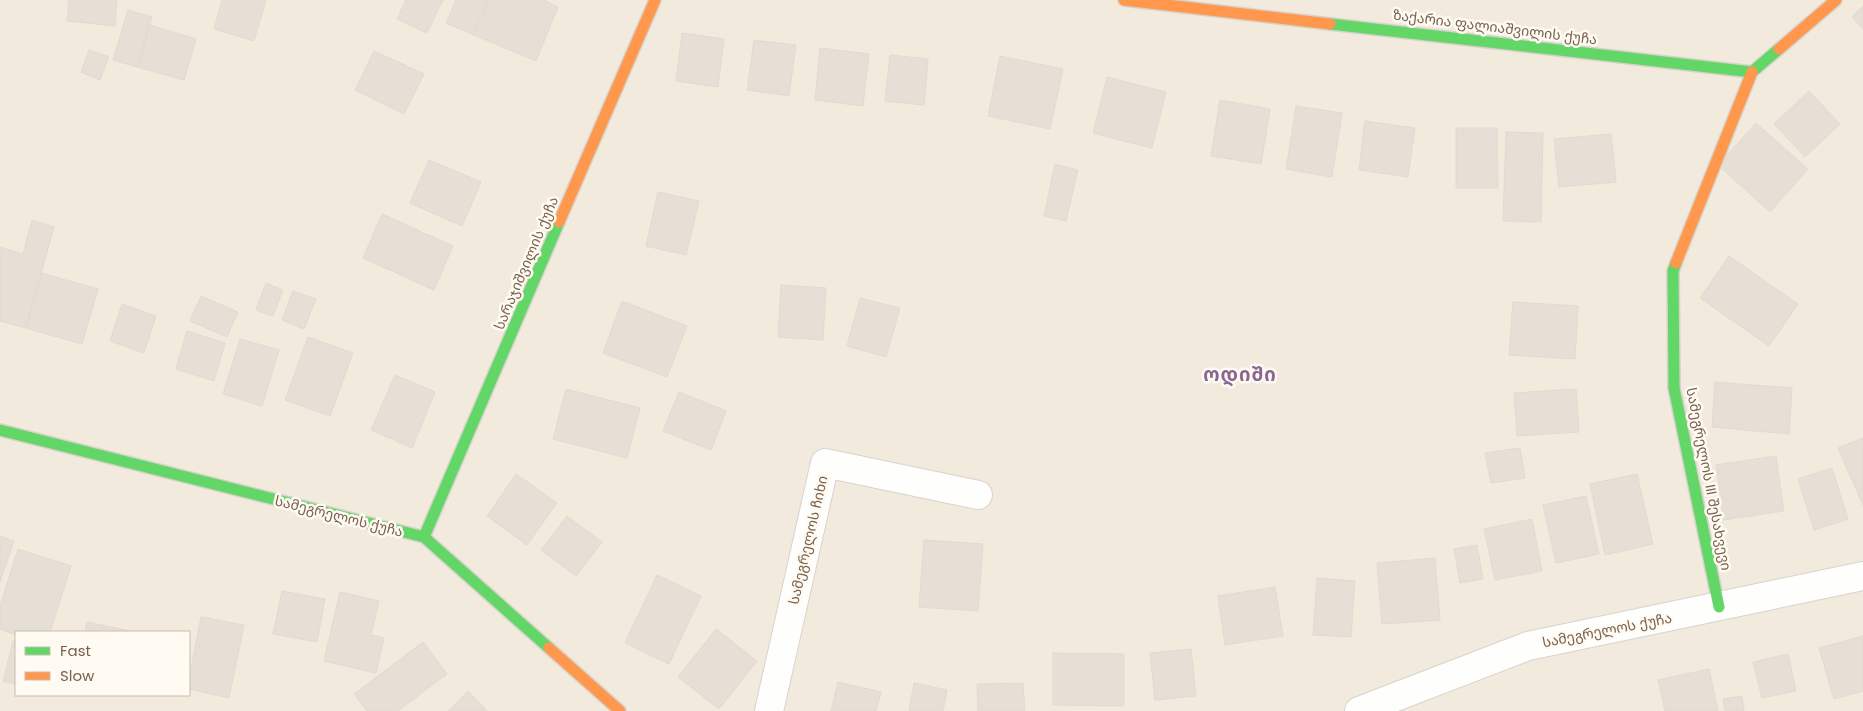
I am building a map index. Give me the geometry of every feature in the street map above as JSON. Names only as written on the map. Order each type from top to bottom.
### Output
[{"type":"street","name":"სარაჯიშვილის ქუჩა","points":[[424,537],[655,0]]},
{"type":"street","name":"ზაქარია ფალიაშვილის ქუჩა","points":[[1124,0],[1752,72]]},
{"type":"street","points":[[1752,72],[1836,0]]},
{"type":"street","name":"სამეგრელოს III შესახვევი","points":[[1719,607],[1674,388],[1673,271],[1752,72]]},
{"type":"street","name":"სამეგრელოს ქუჩა","points":[[0,430],[424,537],[620,711]]},
{"type":"street","name":"სამეგრელოს ჩიხი","points":[[769,711],[825,463],[978,495]]},
{"type":"street","name":"სამეგრელოს ქუჩა","points":[[1359,711],[1528,646],[1863,576]]},
{"type":"shaded area","points":[[0,0],[1863,0],[1863,711],[0,711]]},
{"type":"building","points":[[69,0],[117,0],[115,26],[67,21]]},
{"type":"building","points":[[222,0],[266,0],[254,41],[214,29]]},
{"type":"building","points":[[406,0],[443,0],[427,33],[397,19]]},
{"type":"building","points":[[456,0],[488,0],[474,35],[446,23]]},
{"type":"building","points":[[488,0],[543,0],[558,7],[536,61],[474,35]]},
{"type":"building","points":[[1863,6],[1863,29],[1852,17]]},
{"type":"building","points":[[128,10],[152,17],[137,67],[113,60]]},
{"type":"building","points":[[150,25],[196,39],[184,80],[137,67]]},
{"type":"building","points":[[682,33],[724,39],[718,87],[676,81]]},
{"type":"building","points":[[754,40],[796,45],[789,96],[747,90]]},
{"type":"building","points":[[820,48],[869,54],[863,106],[815,100]]},
{"type":"building","points":[[89,50],[109,57],[100,80],[81,72]]},
{"type":"building","points":[[374,51],[424,74],[404,114],[355,90]]},
{"type":"building","points":[[890,55],[928,59],[924,105],[885,101]]},
{"type":"building","points":[[1000,56],[1063,69],[1050,129],[988,116]]},
{"type":"building","points":[[1107,77],[1166,92],[1152,148],[1093,133]]},
{"type":"building","points":[[1809,91],[1840,124],[1805,157],[1774,124]]},
{"type":"building","points":[[1220,100],[1270,109],[1261,164],[1211,156]]},
{"type":"building","points":[[1296,106],[1342,113],[1332,177],[1286,169]]},
{"type":"building","points":[[1365,121],[1415,128],[1408,177],[1359,170]]},
{"type":"building","points":[[1756,123],[1808,169],[1770,212],[1718,165]]},
{"type":"building","points":[[1456,128],[1497,128],[1498,188],[1456,188]]},
{"type":"building","points":[[1506,132],[1543,133],[1541,222],[1503,221]]},
{"type":"building","points":[[1611,134],[1616,182],[1559,187],[1554,139]]},
{"type":"building","points":[[429,160],[481,182],[462,226],[410,203]]},
{"type":"building","points":[[1055,164],[1078,170],[1066,221],[1044,216]]},
{"type":"building","points":[[658,192],[699,201],[686,255],[646,246]]},
{"type":"building","points":[[382,214],[453,246],[434,290],[363,258]]},
{"type":"building","points":[[32,220],[54,227],[26,328],[0,321],[0,247],[23,254]]},
{"type":"building","points":[[1729,256],[1798,304],[1769,346],[1700,298]]},
{"type":"building","points":[[41,273],[98,289],[82,344],[26,328]]},
{"type":"building","points":[[266,283],[283,290],[273,316],[256,310]]},
{"type":"building","points":[[781,285],[826,288],[823,340],[778,337]]},
{"type":"building","points":[[293,291],[316,299],[304,329],[282,320]]},
{"type":"building","points":[[201,296],[238,312],[227,337],[190,321]]},
{"type":"building","points":[[860,298],[900,308],[886,357],[847,346]]},
{"type":"building","points":[[622,301],[687,326],[667,377],[603,353]]},
{"type":"building","points":[[1513,302],[1578,306],[1575,359],[1509,355]]},
{"type":"building","points":[[122,304],[156,316],[144,353],[110,341]]},
{"type":"building","points":[[187,331],[225,343],[214,381],[176,369]]},
{"type":"building","points":[[308,337],[353,353],[330,416],[285,400]]},
{"type":"building","points":[[240,339],[279,350],[262,406],[223,394]]},
{"type":"building","points":[[395,375],[435,392],[412,448],[371,430]]},
{"type":"building","points":[[1715,382],[1792,388],[1789,434],[1712,427]]},
{"type":"building","points":[[566,389],[640,408],[627,458],[553,439]]},
{"type":"building","points":[[1576,389],[1579,432],[1517,436],[1514,393]]},
{"type":"building","points":[[679,392],[726,411],[711,450],[663,431]]},
{"type":"building","points":[[1863,438],[1863,505],[1838,448]]},
{"type":"building","points":[[1520,448],[1525,478],[1491,483],[1485,453]]},
{"type":"building","points":[[1776,456],[1784,511],[1724,520],[1716,465]]},
{"type":"building","points":[[1832,468],[1848,519],[1814,530],[1798,479]]},
{"type":"building","points":[[516,474],[557,503],[527,545],[487,516]]},
{"type":"building","points":[[1637,474],[1653,544],[1605,555],[1590,484]]},
{"type":"building","points":[[1586,496],[1599,554],[1556,563],[1543,505]]},
{"type":"building","points":[[567,516],[602,542],[576,576],[541,550]]},
{"type":"building","points":[[1532,519],[1542,571],[1495,580],[1484,529]]},
{"type":"building","points":[[0,536],[14,541],[0,582]]},
{"type":"building","points":[[924,540],[983,544],[978,611],[919,607]]},
{"type":"building","points":[[1477,545],[1483,579],[1460,583],[1454,549]]},
{"type":"building","points":[[18,549],[71,566],[50,631],[15,631],[15,635],[0,629],[0,606]]},
{"type":"building","points":[[1435,558],[1440,620],[1382,624],[1377,563]]},
{"type":"building","points":[[657,575],[701,596],[669,664],[625,643]]},
{"type":"building","points":[[1317,578],[1355,581],[1351,637],[1313,635]]},
{"type":"building","points":[[1275,587],[1283,636],[1225,645],[1218,596]]},
{"type":"building","points":[[282,591],[325,599],[317,642],[273,634]]},
{"type":"building","points":[[340,592],[379,601],[371,635],[384,638],[376,673],[324,661]]},
{"type":"building","points":[[201,617],[244,625],[229,698],[190,689],[190,674]]},
{"type":"building","points":[[87,622],[130,631],[85,631]]},
{"type":"building","points":[[716,629],[757,661],[719,709],[678,677]]},
{"type":"building","points":[[1863,636],[1863,691],[1834,699],[1819,648]]},
{"type":"building","points":[[13,641],[15,642],[15,684],[3,681]]},
{"type":"building","points":[[423,642],[447,674],[398,711],[367,711],[354,694]]},
{"type":"building","points":[[1191,649],[1196,696],[1155,700],[1150,653]]},
{"type":"building","points":[[1053,653],[1124,654],[1124,706],[1053,705]]},
{"type":"building","points":[[1788,654],[1796,691],[1762,698],[1753,662]]},
{"type":"building","points":[[1709,669],[1718,711],[1665,711],[1658,680]]},
{"type":"building","points":[[838,682],[881,692],[876,711],[831,711]]},
{"type":"building","points":[[914,683],[947,690],[943,711],[909,711]]},
{"type":"building","points":[[1023,683],[1025,711],[978,711],[977,684]]},
{"type":"building","points":[[468,691],[487,711],[448,711]]},
{"type":"building","points":[[1742,696],[1744,711],[1725,711],[1723,699]]},
{"type":"traffic: fast","points":[[1330,24],[1752,72],[1779,49]]},
{"type":"traffic: fast","points":[[424,537],[559,222]]},
{"type":"traffic: fast","points":[[1676,263],[1673,271],[1674,388],[1719,607]]},
{"type":"traffic: fast","points":[[0,430],[424,537],[549,648]]},
{"type":"traffic: slow","points":[[559,222],[655,0]]},
{"type":"traffic: slow","points":[[1124,0],[1330,24]]},
{"type":"traffic: slow","points":[[1779,49],[1836,0]]},
{"type":"traffic: slow","points":[[1676,263],[1752,72]]},
{"type":"traffic: slow","points":[[549,648],[620,711]]},
{"type":"district","name":"ოდიში","points":[[1240,374]]}]
